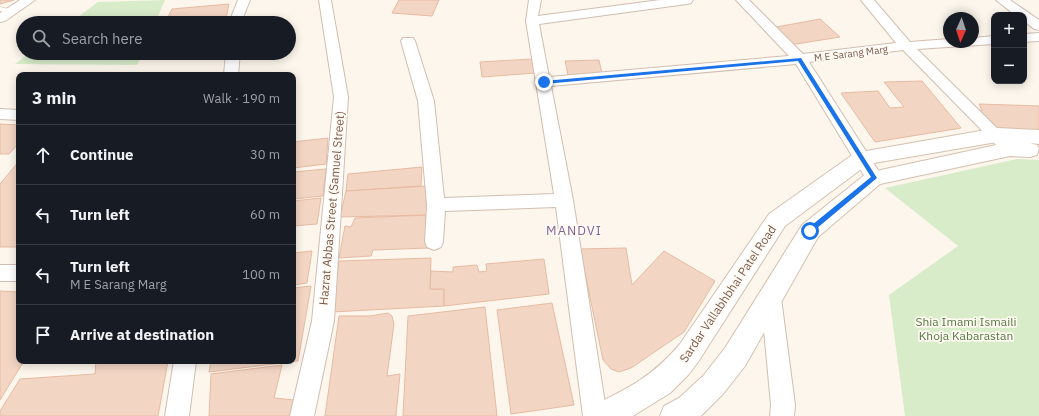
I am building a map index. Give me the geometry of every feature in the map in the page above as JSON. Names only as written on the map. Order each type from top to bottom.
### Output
[{"type":"main road","name":"Sardar Vallabhbhai Patel Road","points":[[602,416],[640,398],[659,386],[675,372],[777,220],[862,158],[1039,137]]},
{"type":"main road","name":"Sardar Vallabhbhai Patel Road","points":[[674,416],[689,408],[713,385],[735,357],[810,231],[874,178],[1004,142],[1039,150]]},
{"type":"street","points":[[0,18],[6,10],[29,0]]},
{"type":"street","points":[[238,16],[244,0]]},
{"type":"street","name":"Hazrat Abbas Street (Samuel Street)","points":[[302,416],[323,321],[341,97],[325,0]]},
{"type":"street","points":[[520,0],[533,12],[564,200],[595,416]]},
{"type":"street","points":[[533,12],[686,0]]},
{"type":"street","points":[[742,0],[800,59],[874,178]]},
{"type":"street","points":[[867,0],[906,46],[1004,142]]},
{"type":"street","points":[[1002,0],[1020,12]]},
{"type":"street","points":[[1027,17],[1039,26]]},
{"type":"street","points":[[1027,38],[1039,37]]},
{"type":"street","points":[[979,41],[991,40]]},
{"type":"street","points":[[408,42],[426,101],[436,205],[434,242]]},
{"type":"street","name":"M E Sarang Marg","points":[[544,82],[800,59],[906,46],[943,44]]},
{"type":"street","points":[[231,72],[232,60]]},
{"type":"street","points":[[0,114],[16,115]]},
{"type":"street","points":[[436,205],[564,200]]},
{"type":"street","points":[[0,274],[16,273]]},
{"type":"street","points":[[771,298],[783,405],[782,416]]},
{"type":"street","points":[[177,416],[185,364]]},
{"type":"green space","points":[[165,0],[158,16],[79,16],[98,2]]},
{"type":"green space","points":[[20,60],[140,60],[137,65],[15,64]]},
{"type":"green space","name":"Shia Imami Ismaili Khoja Kabarastan","points":[[1017,159],[1039,160],[1039,416],[905,416],[889,295],[958,246],[885,188]]},
{"type":"building","points":[[0,0],[14,0],[0,4]]},
{"type":"building","points":[[399,0],[439,0],[432,16],[392,13]]},
{"type":"building","points":[[229,4],[226,16],[168,16],[172,9]]},
{"type":"building","points":[[820,19],[840,37],[790,45],[771,28]]},
{"type":"building","points":[[532,59],[535,73],[482,77],[480,62]]},
{"type":"building","points":[[599,60],[602,74],[568,75],[565,61]]},
{"type":"building","points":[[922,81],[961,128],[875,142],[841,93],[878,91],[890,108],[904,107],[884,82]]},
{"type":"building","points":[[979,104],[1039,106],[1039,131],[991,127],[977,110],[982,110]]},
{"type":"building","points":[[0,124],[16,125],[16,146],[9,154],[0,154]]},
{"type":"building","points":[[328,138],[326,164],[296,168],[296,142]]},
{"type":"building","points":[[16,165],[16,247],[0,247],[0,184]]},
{"type":"building","points":[[422,167],[421,186],[346,191],[348,174]]},
{"type":"building","points":[[326,169],[323,196],[296,199],[296,172]]},
{"type":"building","points":[[428,186],[429,215],[340,217],[346,191]]},
{"type":"building","points":[[321,198],[317,224],[296,226],[296,201]]},
{"type":"building","points":[[429,215],[429,248],[373,250],[371,256],[339,258],[345,226],[351,227],[355,218]]},
{"type":"building","points":[[626,248],[632,285],[664,251],[715,281],[684,332],[631,368],[619,372],[611,369],[603,360],[580,249]]},
{"type":"building","points":[[312,251],[307,283],[296,285],[296,253]]},
{"type":"building","points":[[431,258],[430,289],[444,289],[444,306],[332,312],[339,261]]},
{"type":"building","points":[[544,259],[549,294],[444,306],[444,289],[430,289],[431,271],[453,272],[453,267],[477,265],[479,272],[487,271],[486,264]]},
{"type":"building","points":[[311,286],[298,361],[296,361],[296,288]]},
{"type":"building","points":[[0,291],[16,292],[16,364],[22,364],[0,400]]},
{"type":"building","points":[[552,303],[574,405],[511,414],[497,310]]},
{"type":"building","points":[[485,307],[497,416],[403,416],[408,316]]},
{"type":"building","points":[[388,313],[392,316],[394,324],[387,376],[400,374],[396,416],[325,416],[339,316],[370,316]]},
{"type":"building","points":[[96,364],[167,364],[158,416],[0,416],[0,411],[20,379],[95,374]]},
{"type":"building","points":[[210,364],[274,364],[209,372]]},
{"type":"building","points":[[282,365],[274,398],[294,400],[290,416],[209,416],[211,374]]},
{"type":"district","name":"MANDVI","points":[[574,230]]},
{"type":"route","points":[[544,82],[800,59],[874,178],[810,231]]}]
